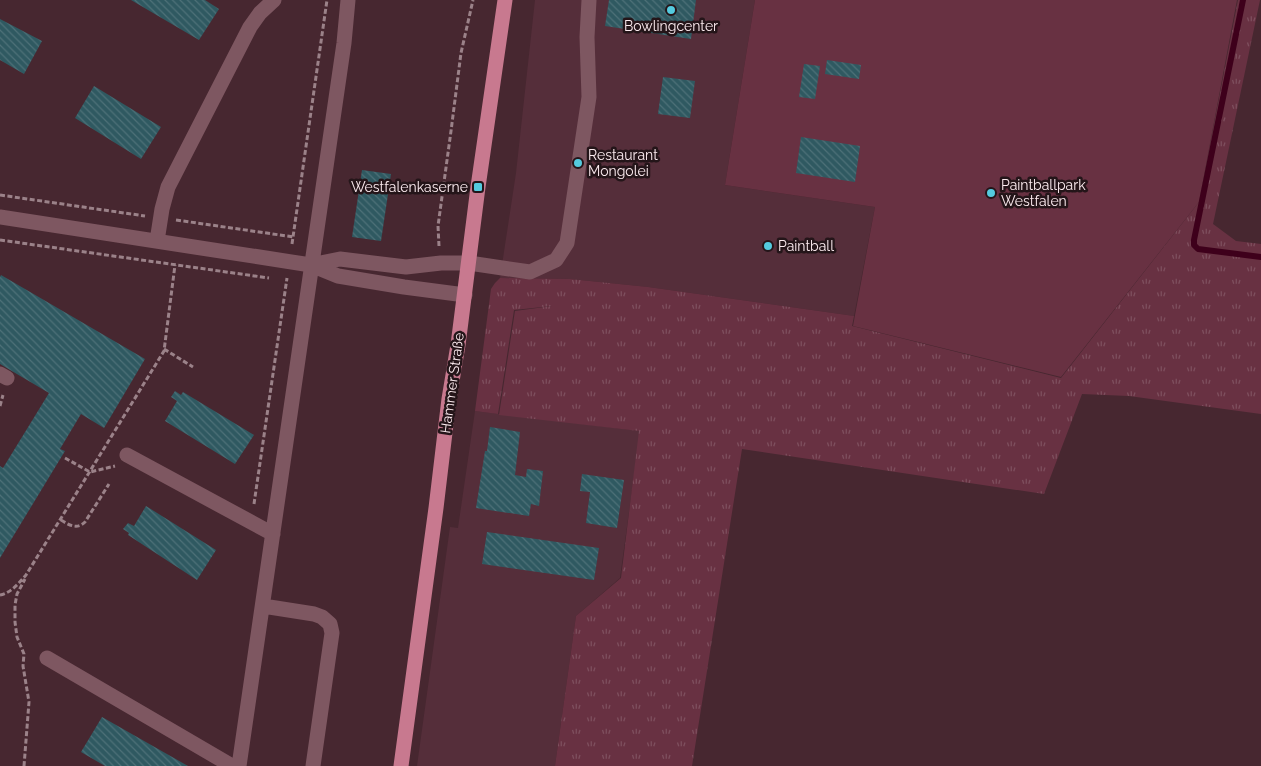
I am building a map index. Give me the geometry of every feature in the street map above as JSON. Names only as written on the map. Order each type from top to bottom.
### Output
[{"type":"main road","name":"Hammer Straße","points":[[402,766],[449,399],[505,0]]},
{"type":"lane","points":[[157,241],[160,218],[168,187],[264,0]]},
{"type":"lane","points":[[250,27],[260,13],[274,0]]},
{"type":"lane","points":[[239,766],[344,43],[348,0]]},
{"type":"lane","points":[[311,265],[340,259],[406,267],[441,263],[469,263],[530,272],[556,260],[567,243],[589,97],[588,0]]},
{"type":"lane","points":[[0,217],[311,265],[338,276],[404,287],[465,294]]},
{"type":"lane","points":[[133,458],[273,534]]},
{"type":"lane","points":[[262,606],[314,614],[322,617],[330,624],[332,633],[313,766]]},
{"type":"lane","points":[[47,658],[232,766]]},
{"type":"path","points":[[441,263],[438,226],[461,53],[473,0]]},
{"type":"path","points":[[0,195],[315,240]]},
{"type":"path","points":[[0,240],[309,284]]},
{"type":"path","points":[[0,595],[17,586],[26,575],[156,365],[164,349],[175,265]]},
{"type":"path","points":[[164,349],[193,367]]},
{"type":"path","points":[[65,458],[90,472],[133,458]]},
{"type":"path","points":[[61,520],[75,527],[82,525],[109,484]]},
{"type":"path","points":[[24,766],[29,702],[23,666],[24,654],[17,637],[14,622],[15,605],[26,575]]},
{"type":"shaded area","points":[[535,0],[755,0],[725,185],[875,207],[854,316],[648,287],[570,279],[500,278],[516,173]]},
{"type":"shaded area","points":[[475,411],[640,431],[620,578],[576,616],[555,766],[417,766],[450,527],[458,528]]},
{"type":"green space","name":"Paintballpark Westfalen","points":[[755,0],[1237,0],[1199,202],[1061,377],[853,326],[875,207],[725,185]]},
{"type":"green space","points":[[1238,0],[1260,0],[1213,224],[1236,241],[1261,244],[1261,414],[1129,396],[1082,394],[1044,494],[742,449],[692,766],[555,766],[576,616],[621,578],[639,431],[499,415],[515,311],[552,306],[514,310],[498,414],[475,411],[491,289],[495,283],[500,278],[570,279],[648,287],[854,316],[852,326],[1061,378],[1199,202]]},
{"type":"building","points":[[131,0],[205,0],[219,9],[199,40]]},
{"type":"building","points":[[609,0],[696,0],[691,39],[605,26]]},
{"type":"building","points":[[0,19],[42,41],[24,74],[0,60]]},
{"type":"building","points":[[827,60],[861,65],[859,79],[825,74]]},
{"type":"building","points":[[804,64],[820,66],[815,99],[799,97]]},
{"type":"building","points":[[663,77],[695,81],[690,118],[658,114]]},
{"type":"building","points":[[94,86],[161,127],[141,159],[75,118]]},
{"type":"building","points":[[801,137],[860,146],[855,182],[796,173]]},
{"type":"building","points":[[362,170],[391,174],[381,241],[352,237]]},
{"type":"building","points":[[1,275],[145,359],[104,428],[81,414],[60,449],[65,451],[0,558],[0,466],[3,468],[49,393],[0,364]]},
{"type":"building","points":[[175,391],[181,395],[183,392],[254,435],[235,464],[165,421],[177,401],[171,397]]},
{"type":"building","points":[[490,427],[520,432],[515,475],[526,477],[527,469],[543,471],[539,506],[531,504],[529,516],[476,508]]},
{"type":"building","points":[[582,474],[624,480],[617,528],[586,523],[590,492],[580,491]]},
{"type":"building","points":[[146,506],[216,550],[197,580],[128,535],[129,533],[123,529],[128,523],[134,526]]},
{"type":"building","points":[[487,532],[599,548],[594,580],[482,564]]},
{"type":"building","points":[[102,717],[188,766],[105,766],[81,752]]},
{"type":"waterway","points":[[1243,0],[1194,245],[1198,249],[1261,257]]},
{"type":"place","name":"Bowlingcenter","points":[[671,10]]},
{"type":"place","name":"Restaurant Mongolei","points":[[578,163]]},
{"type":"place","name":"Westfalenkaserne","points":[[478,187]]},
{"type":"place","name":"Paintballpark Westfalen","points":[[991,193]]},
{"type":"place","name":"Paintball","points":[[768,246]]}]
